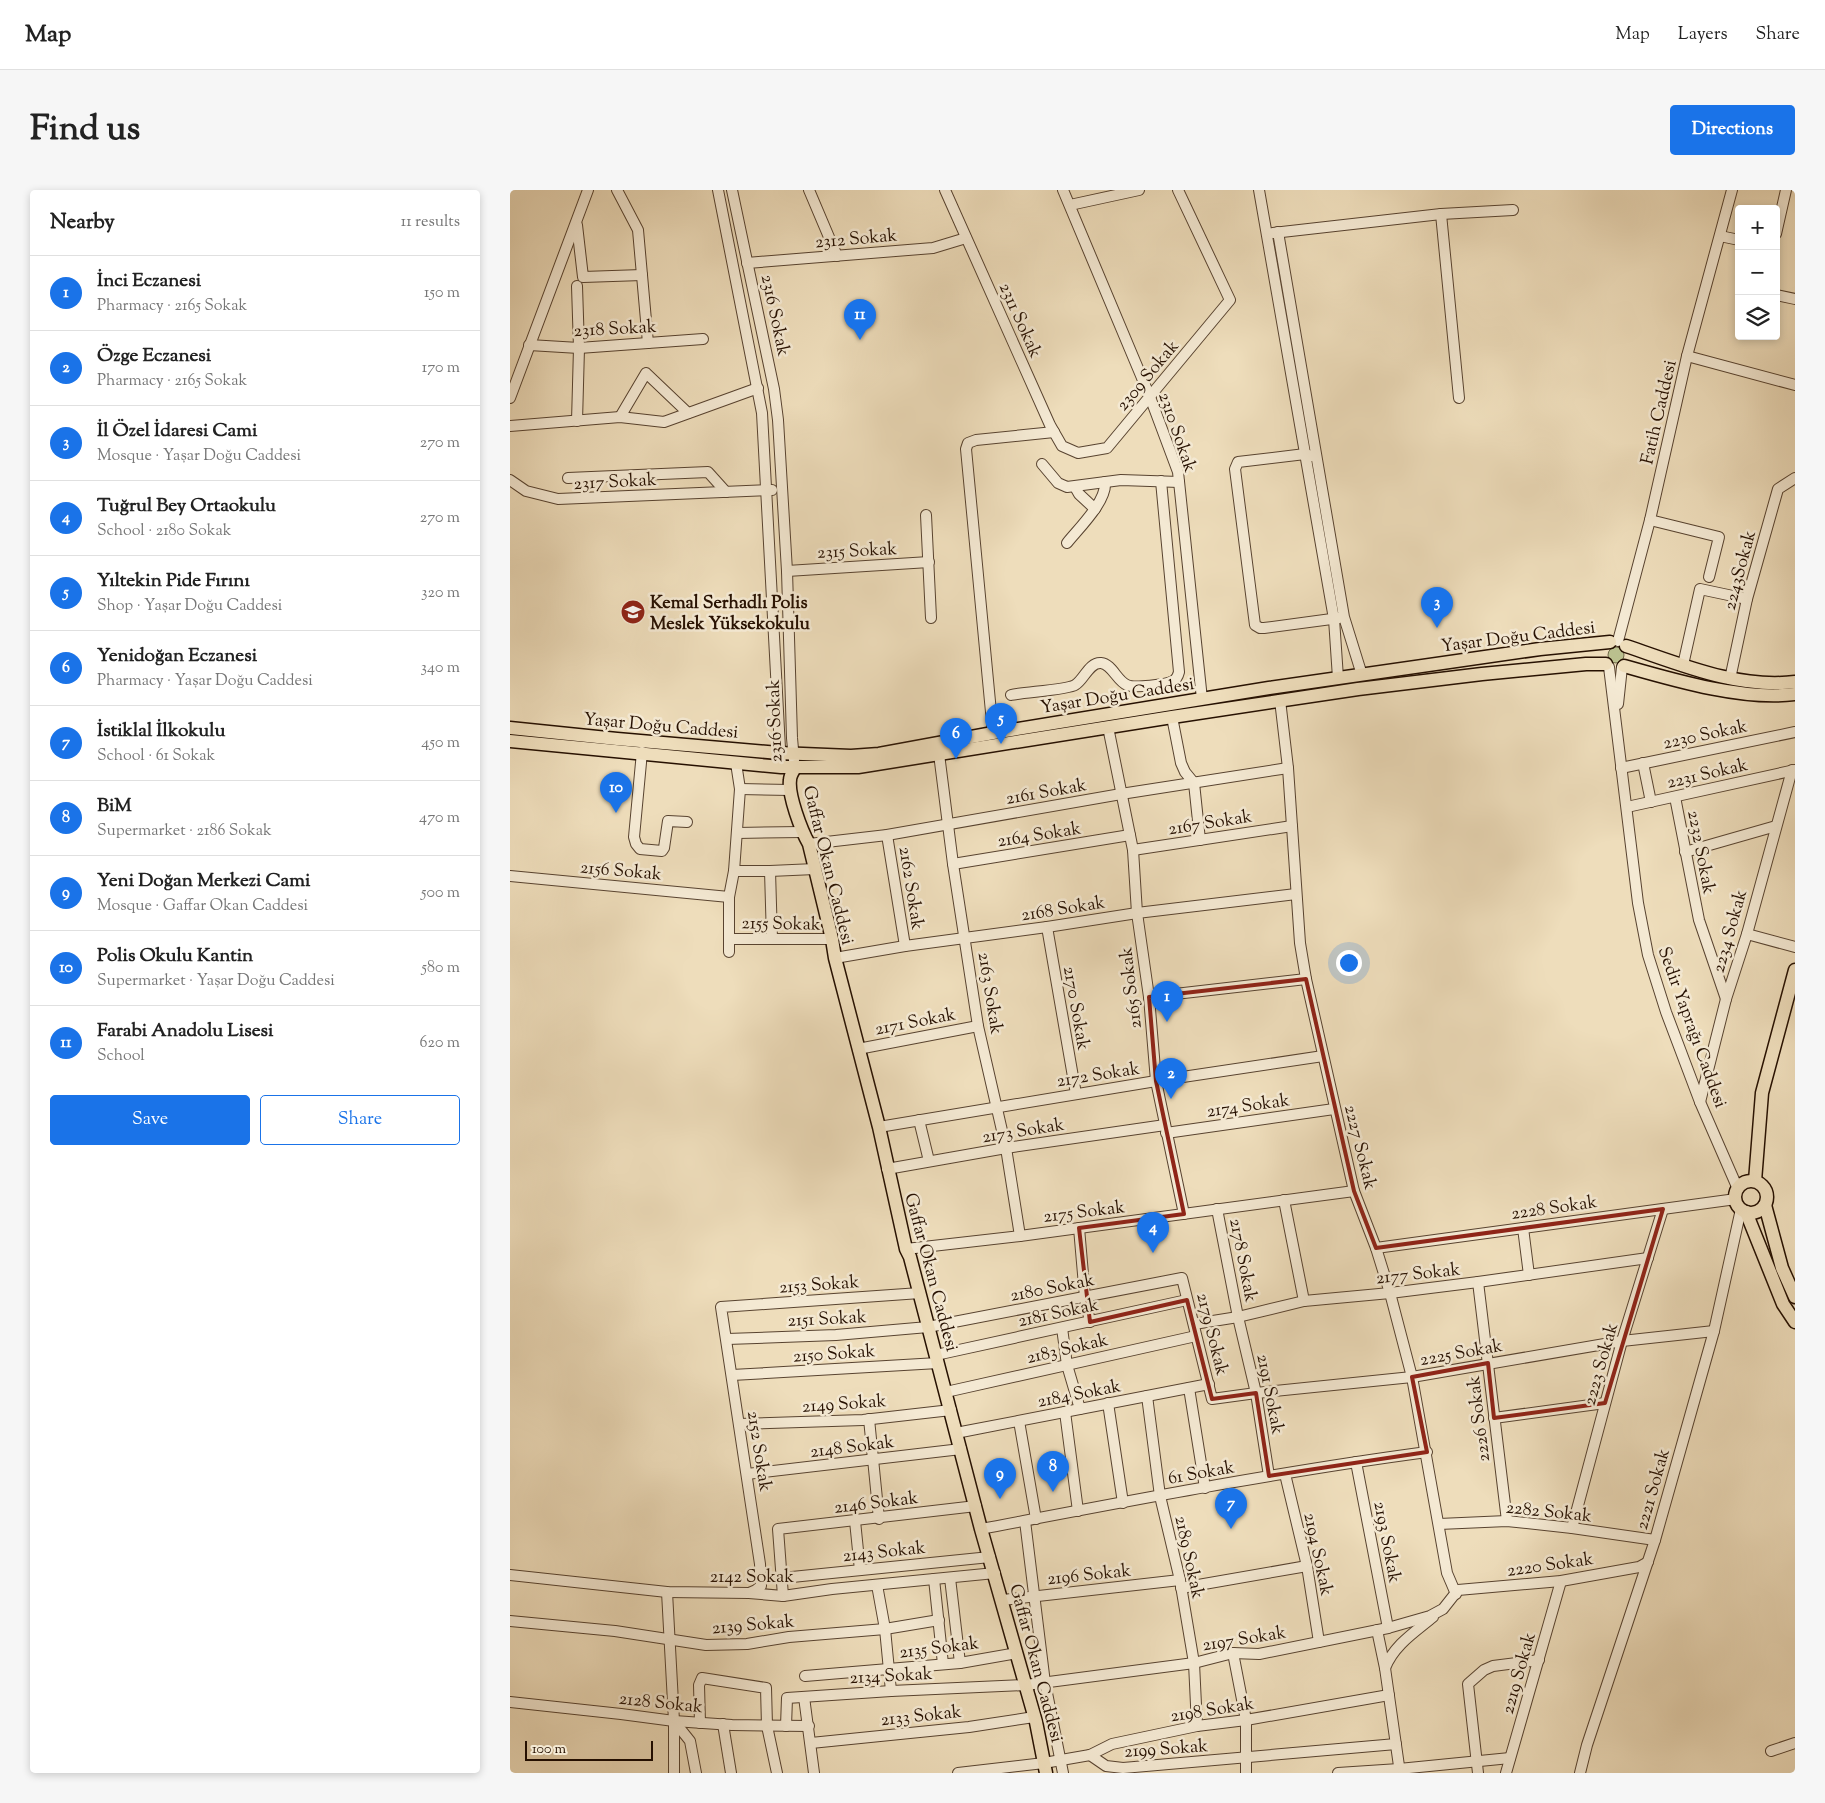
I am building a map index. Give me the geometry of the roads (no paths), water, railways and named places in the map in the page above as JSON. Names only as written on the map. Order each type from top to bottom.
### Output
[{"type":"main road","name":"Yaşar Doğu Caddesi","points":[[510,728],[779,753],[793,752],[851,756],[878,754],[993,733],[1338,678],[1540,649],[1618,643],[1730,679],[1777,684],[1795,682]]},
{"type":"main road","points":[[1623,667],[1630,656],[1618,643],[1606,645],[1602,656],[1607,665],[1615,669],[1623,667],[1668,679],[1749,695],[1795,694]]},
{"type":"main road","name":"Yaşar Doğu Caddesi","points":[[510,741],[572,748],[642,752],[781,767],[858,767],[1280,700],[1482,674],[1586,664],[1607,665]]},
{"type":"main road","name":"2316 Sokak","points":[[790,784],[796,766]]},
{"type":"main road","name":"2316 Sokak","points":[[781,767],[790,784]]},
{"type":"main road","name":"Gaffar Okan Caddesi","points":[[790,784],[802,832],[809,844],[906,1249],[920,1293],[981,1529],[1026,1685],[1045,1768]]},
{"type":"main road","points":[[1755,1182],[1762,1093],[1795,970]]},
{"type":"main road","points":[[1740,1202],[1757,1212],[1765,1205],[1767,1200],[1766,1191],[1759,1183],[1745,1182],[1740,1202],[1784,1304],[1795,1322]]},
{"type":"main road","points":[[1765,1205],[1782,1268],[1795,1297]]},
{"type":"street","points":[[510,398],[588,190]]},
{"type":"street","points":[[617,190],[638,230],[648,343]]},
{"type":"street","name":"2316 Sokak","points":[[718,190],[762,413],[781,767]]},
{"type":"street","name":"2316 Sokak","points":[[732,190],[774,389],[778,420],[788,571],[793,752],[796,766]]},
{"type":"street","points":[[809,190],[837,256]]},
{"type":"street","name":"2311 Sokak","points":[[945,190],[1054,432],[1062,446],[1078,453]]},
{"type":"street","name":"2310 Sokak","points":[[1063,190],[1150,397],[1178,472],[1202,699]]},
{"type":"street","points":[[1070,205],[1139,190]]},
{"type":"street","name":"2309 Sokak","points":[[1078,453],[1108,448],[1230,300],[1178,190]]},
{"type":"street","points":[[1259,190],[1334,619],[1338,678]]},
{"type":"street","name":"Fatih Caddesi","points":[[1618,643],[1650,520],[1687,356],[1732,190]]},
{"type":"street","points":[[1780,216],[1786,190]]},
{"type":"street","points":[[1267,234],[1441,214],[1513,210]]},
{"type":"street","points":[[1441,214],[1459,398]]},
{"type":"street","points":[[576,222],[583,277],[642,274]]},
{"type":"street","points":[[1278,232],[1344,617],[1362,675]]},
{"type":"street","points":[[1720,236],[1735,239]]},
{"type":"street","name":"2312 Sokak","points":[[747,263],[933,248],[966,238]]},
{"type":"street","points":[[577,286],[579,348],[577,421]]},
{"type":"street","points":[[1780,296],[1795,299]]},
{"type":"street","name":"2318 Sokak","points":[[529,344],[579,348],[703,339]]},
{"type":"street","points":[[1687,356],[1795,385]]},
{"type":"street","points":[[620,417],[646,373],[688,413]]},
{"type":"street","points":[[510,426],[620,417],[664,422],[758,388]]},
{"type":"street","points":[[993,733],[966,449],[968,443],[976,440],[1054,432]]},
{"type":"street","points":[[1318,458],[1305,454],[1238,462],[1236,465],[1255,625],[1264,628],[1344,617]]},
{"type":"street","points":[[1042,464],[1061,485],[1067,487],[1132,480],[1179,482]]},
{"type":"street","name":"2317 Sokak","points":[[568,478],[708,472],[726,492]]},
{"type":"street","name":"2243Sokak","points":[[1730,679],[1747,599],[1778,489],[1795,478]]},
{"type":"street","name":"2317 Sokak","points":[[510,480],[526,491],[558,499],[782,489]]},
{"type":"street","points":[[1011,695],[1028,691],[1071,688],[1079,683],[1093,665],[1099,663],[1106,665],[1124,684],[1132,687],[1170,683],[1176,679],[1179,672],[1161,481]]},
{"type":"street","points":[[1067,543],[1095,509],[1104,493],[1105,482]]},
{"type":"street","points":[[1075,487],[1079,494],[1095,509]]},
{"type":"street","points":[[926,515],[931,618]]},
{"type":"street","points":[[1650,520],[1719,537],[1709,577]]},
{"type":"street","name":"2315 Sokak","points":[[788,571],[928,562]]},
{"type":"street","points":[[1683,665],[1700,589],[1747,599]]},
{"type":"street","points":[[1607,665],[1616,723]]},
{"type":"street","points":[[1616,723],[1623,667]]},
{"type":"street","name":"2227 Sokak","points":[[1280,700],[1288,768],[1300,943],[1306,979],[1354,1191],[1376,1248],[1412,1377],[1448,1573],[1456,1594]]},
{"type":"street","points":[[1172,717],[1181,763],[1185,772],[1194,783],[1200,840]]},
{"type":"street","name":"Sedir Yaprağı Caddesi","points":[[1616,723],[1638,903],[1648,955],[1666,1012],[1740,1202]]},
{"type":"street","name":"2165 Sokak","points":[[1108,727],[1133,850],[1137,913],[1156,1081],[1184,1214]]},
{"type":"street","name":"2230 Sokak","points":[[1622,768],[1795,732]]},
{"type":"street","points":[[642,752],[634,837],[636,844],[640,848],[662,851],[668,822],[687,822]]},
{"type":"street","name":"2163 Sokak","points":[[939,754],[947,825],[978,1026],[1006,1148],[1020,1236]]},
{"type":"street","points":[[729,952],[729,897],[734,871],[740,789],[736,763]]},
{"type":"street","points":[[1643,763],[1651,802]]},
{"type":"street","name":"2161 Sokak","points":[[809,844],[887,835],[1121,794],[1288,768]]},
{"type":"street","name":"2231 Sokak","points":[[1627,807],[1794,770]]},
{"type":"street","name":"2234 Sokak","points":[[1700,1102],[1726,999],[1794,770]]},
{"type":"street","points":[[740,789],[790,784]]},
{"type":"street","name":"2232 Sokak","points":[[1675,797],[1699,920],[1726,999]]},
{"type":"street","name":"2167 Sokak","points":[[1133,850],[1292,826]]},
{"type":"street","points":[[1685,852],[1776,826]]},
{"type":"street","points":[[736,833],[802,832]]},
{"type":"street","name":"2162 Sokak","points":[[887,835],[905,946]]},
{"type":"street","name":"2164 Sokak","points":[[953,864],[1130,835]]},
{"type":"street","points":[[734,871],[815,869]]},
{"type":"street","points":[[770,871],[772,939]]},
{"type":"street","name":"2156 Sokak","points":[[510,876],[729,897]]},
{"type":"street","name":"2168 Sokak","points":[[835,958],[905,946],[1137,913],[1296,894]]},
{"type":"street","name":"2170 Sokak","points":[[1047,927],[1076,1094]]},
{"type":"street","points":[[1746,934],[1795,947]]},
{"type":"street","name":"2155 Sokak","points":[[729,938],[832,940]]},
{"type":"street","points":[[1148,997],[1306,979]]},
{"type":"street","name":"2171 Sokak","points":[[858,1049],[978,1026]]},
{"type":"street","name":"2172 Sokak","points":[[878,1127],[1156,1081],[1323,1056]]},
{"type":"street","name":"2174 Sokak","points":[[1165,1129],[1334,1108]]},
{"type":"street","points":[[919,1120],[929,1161]]},
{"type":"street","name":"2173 Sokak","points":[[887,1168],[1006,1148],[1165,1129]]},
{"type":"street","name":"2175 Sokak","points":[[906,1249],[1020,1236],[1354,1191]]},
{"type":"street","points":[[1284,1200],[1304,1300]]},
{"type":"street","name":"2228 Sokak","points":[[1376,1248],[1663,1209],[1740,1202]]},
{"type":"street","name":"2221 Sokak","points":[[1580,1773],[1587,1745],[1655,1540],[1714,1331],[1740,1202]]},
{"type":"street","name":"2178 Sokak","points":[[1217,1209],[1238,1317]]},
{"type":"street","name":"2223 Sokak","points":[[1572,1528],[1622,1341],[1663,1209]]},
{"type":"street","points":[[1079,1228],[1090,1322]]},
{"type":"street","points":[[1522,1228],[1528,1275]]},
{"type":"street","name":"2177 Sokak","points":[[1194,1324],[1238,1317],[1304,1300],[1390,1293],[1648,1258]]},
{"type":"street","name":"2180 Sokak","points":[[928,1326],[1182,1278]]},
{"type":"street","name":"2179 Sokak","points":[[1182,1278],[1212,1399]]},
{"type":"street","name":"2226 Sokak","points":[[1478,1282],[1507,1521]]},
{"type":"street","name":"2153 Sokak","points":[[720,1307],[920,1293]]},
{"type":"street","name":"2181 Sokak","points":[[937,1359],[1062,1328],[1188,1300]]},
{"type":"street","name":"2152 Sokak","points":[[720,1307],[727,1339],[762,1581],[761,1586],[749,1593]]},
{"type":"street","name":"2191 Sokak","points":[[1238,1317],[1256,1393],[1269,1476]]},
{"type":"street","name":"2151 Sokak","points":[[727,1339],[836,1335],[928,1326]]},
{"type":"street","points":[[1062,1328],[1067,1365],[1080,1409]]},
{"type":"street","name":"2225 Sokak","points":[[1212,1399],[1412,1377],[1622,1341],[1714,1331]]},
{"type":"street","name":"2183 Sokak","points":[[946,1392],[1196,1336]]},
{"type":"street","name":"2150 Sokak","points":[[732,1375],[937,1359]]},
{"type":"street","name":"2184 Sokak","points":[[956,1433],[1209,1384]]},
{"type":"street","points":[[1189,1388],[1205,1488]]},
{"type":"street","name":"2189 Sokak","points":[[1147,1396],[1160,1496],[1180,1584],[1194,1664],[1197,1726]]},
{"type":"street","points":[[1494,1418],[1605,1402]]},
{"type":"street","points":[[1108,1404],[1123,1503]]},
{"type":"street","name":"2149 Sokak","points":[[739,1424],[869,1419],[951,1410]]},
{"type":"street","points":[[1065,1412],[1078,1511]]},
{"type":"street","points":[[869,1419],[878,1519]]},
{"type":"street","points":[[1019,1421],[1036,1519]]},
{"type":"street","name":"2148 Sokak","points":[[747,1474],[961,1449]]},
{"type":"street","name":"61 Sokak","points":[[981,1529],[1269,1476],[1427,1452]]},
{"type":"street","name":"2193 Sokak","points":[[1356,1462],[1388,1628]]},
{"type":"street","name":"2194 Sokak","points":[[1285,1474],[1306,1566],[1319,1642]]},
{"type":"street","name":"2146 Sokak","points":[[782,1578],[778,1530],[976,1506]]},
{"type":"street","points":[[855,1521],[860,1570]]},
{"type":"street","points":[[1025,1521],[1045,1683],[1063,1773]]},
{"type":"street","name":"2282 Sokak","points":[[1439,1524],[1507,1521],[1655,1540]]},
{"type":"street","name":"2143 Sokak","points":[[782,1578],[990,1557]]},
{"type":"street","name":"2220 Sokak","points":[[1456,1594],[1458,1590],[1561,1581],[1639,1567],[1648,1562]]},
{"type":"street","name":"2196 Sokak","points":[[1003,1600],[1180,1584],[1306,1566]]},
{"type":"street","name":"2142 Sokak","points":[[510,1575],[667,1592],[749,1593],[783,1596],[995,1573]]},
{"type":"street","points":[[782,1578],[783,1596]]},
{"type":"street","points":[[950,1578],[960,1663]]},
{"type":"street","points":[[934,1579],[943,1664]]},
{"type":"street","name":"2219 Sokak","points":[[1506,1773],[1561,1581]]},
{"type":"street","points":[[877,1585],[885,1629],[891,1691]]},
{"type":"street","points":[[667,1592],[671,1640],[674,1773]]},
{"type":"street","name":"2197 Sokak","points":[[1026,1685],[1194,1664],[1233,1653],[1259,1654],[1388,1628],[1430,1616],[1443,1609],[1456,1594]]},
{"type":"street","points":[[1385,1668],[1388,1659],[1401,1643],[1443,1609]]},
{"type":"street","name":"2139 Sokak","points":[[510,1621],[615,1632],[706,1645],[747,1644],[789,1637],[885,1629],[939,1620]]},
{"type":"street","points":[[1377,1630],[1385,1668],[1399,1771]]},
{"type":"street","name":"2135 Sokak","points":[[805,1676],[960,1663],[1017,1653]]},
{"type":"street","points":[[1233,1653],[1246,1720],[1246,1773]]},
{"type":"street","points":[[1478,1773],[1468,1684],[1484,1670],[1493,1666],[1538,1660]]},
{"type":"street","points":[[700,1723],[699,1685],[702,1678],[766,1688],[767,1726],[776,1773]]},
{"type":"street","name":"2134 Sokak","points":[[786,1726],[787,1698],[1026,1685]]},
{"type":"street","points":[[804,1696],[814,1773]]},
{"type":"street","name":"2198 Sokak","points":[[958,1773],[1045,1768],[1060,1760],[1090,1756],[1112,1744],[1197,1726],[1246,1720],[1389,1696]]},
{"type":"street","name":"2128 Sokak","points":[[510,1702],[674,1721],[767,1726],[809,1726]]},
{"type":"street","name":"2133 Sokak","points":[[811,1743],[969,1727],[1034,1717]]},
{"type":"street","points":[[674,1721],[690,1741],[696,1773]]},
{"type":"street","points":[[723,1724],[731,1773]]},
{"type":"street","points":[[1770,1750],[1795,1743]]},
{"type":"street","name":"2199 Sokak","points":[[1090,1756],[1106,1766],[1123,1768],[1396,1744]]},
{"type":"street","points":[[1338,1773],[1399,1771],[1510,1758]]},
{"type":"place","name":"Farabi Anadolu Lisesi","points":[[860,340]]},
{"type":"place","name":"Kemal Serhadlı Polis Meslek Yüksekokulu","points":[[633,612]]},
{"type":"place","name":"İl Özel İdaresi Cami","points":[[1437,628]]},
{"type":"place","name":"Yıltekin Pide Fırını","points":[[1001,744]]},
{"type":"place","name":"Yenidoğan Eczanesi","points":[[956,759]]},
{"type":"place","name":"Polis Okulu Kantin","points":[[616,813]]},
{"type":"place","name":"İnci Eczanesi","points":[[1167,1022]]},
{"type":"place","name":"Özge Eczanesi","points":[[1171,1099]]},
{"type":"place","name":"Tuğrul Bey Ortaokulu","points":[[1153,1253]]},
{"type":"place","name":"BiM","points":[[1053,1492]]},
{"type":"place","name":"Yeni Doğan Merkezi Cami","points":[[1000,1499]]},
{"type":"place","name":"İstiklal İlkokulu","points":[[1231,1529]]}]
